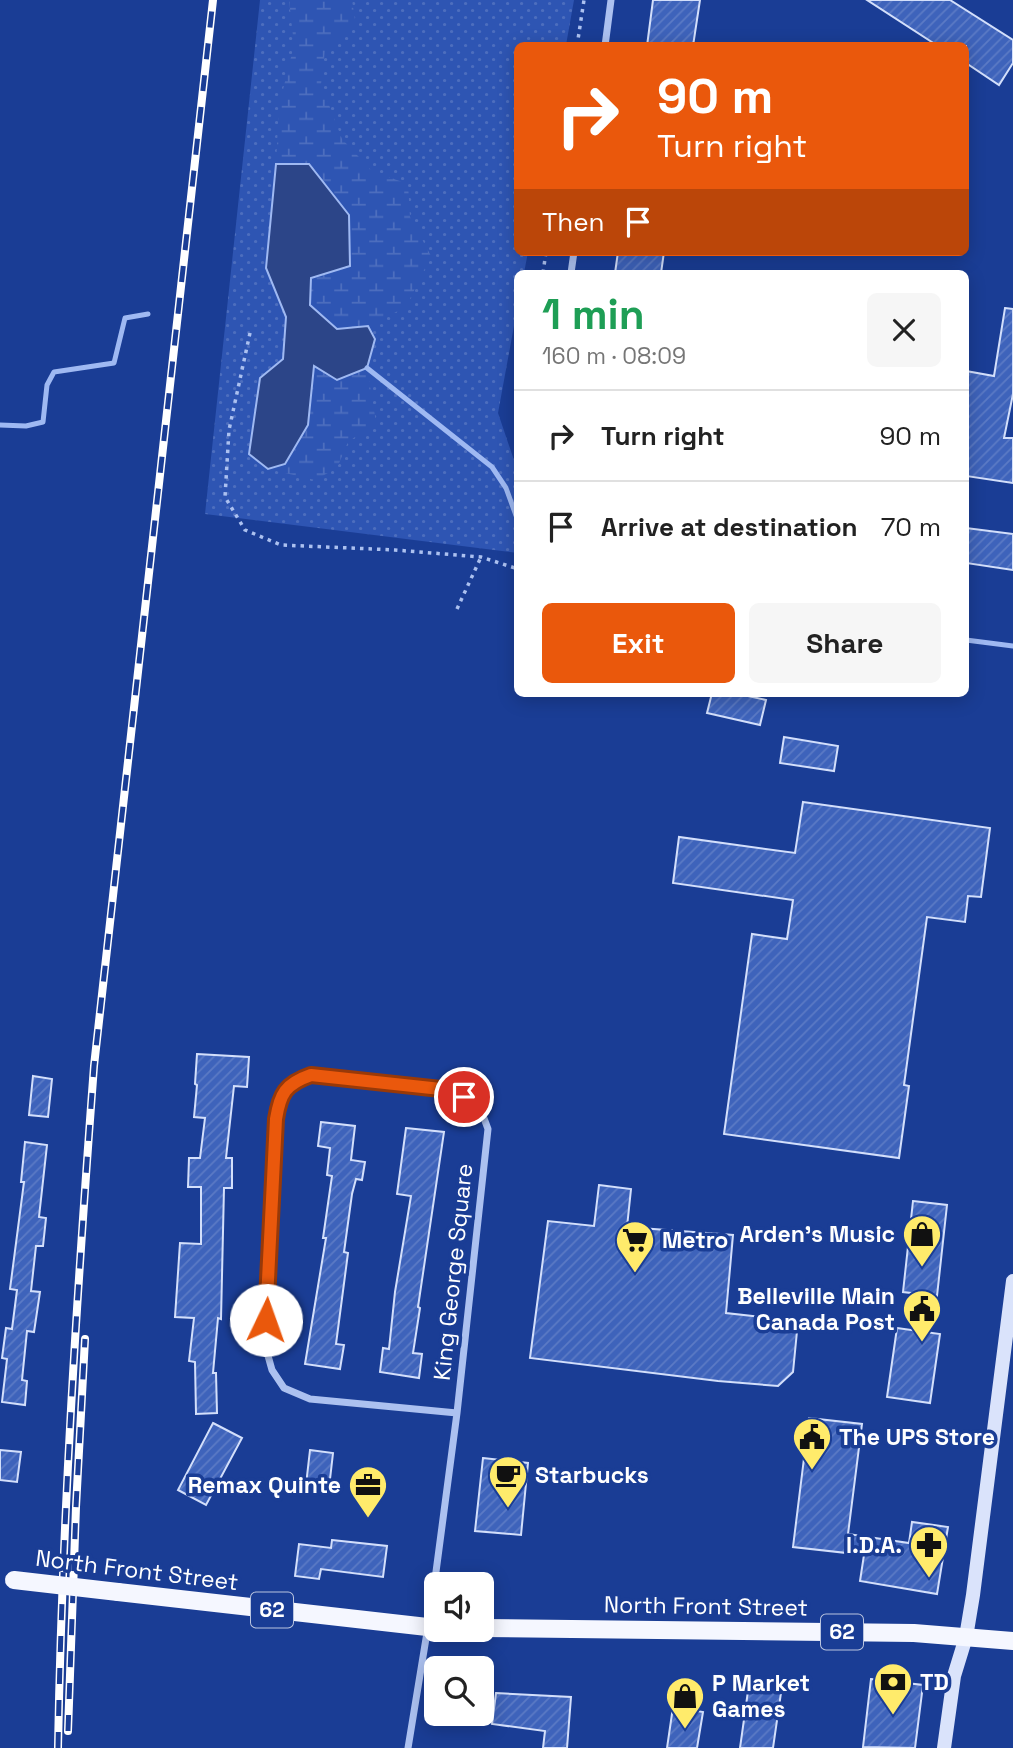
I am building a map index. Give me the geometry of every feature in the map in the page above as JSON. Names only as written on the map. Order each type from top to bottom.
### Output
[{"type":"main road","points":[[944,1748],[954,1676],[966,1637],[1013,1281]]},
{"type":"main road","name":"North Front Street","points":[[7,1579],[424,1627]]},
{"type":"main road","name":"North Front Street","points":[[494,1628],[914,1633],[1013,1641]]},
{"type":"street","points":[[606,42],[611,0]]},
{"type":"street","name":"King George Square","points":[[436,1572],[457,1413],[488,1129],[480,1105],[450,1090],[311,1075],[294,1081],[280,1098],[276,1119],[265,1345],[272,1370],[284,1388],[310,1399],[457,1413]]},
{"type":"street","name":"King George Square","points":[[408,1748],[428,1642]]},
{"type":"path","points":[[578,42],[584,0]]},
{"type":"path","points":[[250,333],[229,430],[225,496],[245,530],[281,545],[481,556],[514,568]]},
{"type":"path","points":[[457,609],[481,556]]},
{"type":"green space","points":[[260,0],[574,0],[567,42],[514,42],[514,256],[527,256],[525,270],[514,270],[514,326],[498,413],[514,460],[514,553],[205,514]]},
{"type":"green space","points":[[289,0],[352,0],[355,20],[325,51],[321,84],[342,139],[372,171],[408,184],[410,217],[431,256],[406,307],[368,326],[338,329],[310,305],[311,278],[276,164],[279,106],[294,45]]},
{"type":"green space","points":[[314,365],[337,380],[367,368],[376,422],[348,442],[337,468],[315,480],[268,469],[286,464],[308,425]]},
{"type":"shaded area","points":[[276,164],[309,164],[349,215],[350,266],[311,278],[310,305],[337,329],[368,326],[375,339],[367,368],[337,380],[314,366],[308,425],[285,464],[268,469],[249,454],[260,378],[283,359],[286,317],[266,268]]},
{"type":"building","points":[[653,0],[700,0],[694,42],[648,42]]},
{"type":"building","points":[[867,0],[950,0],[1013,40],[1013,63],[999,85],[969,65],[969,42],[932,42]]},
{"type":"building","points":[[617,256],[663,256],[661,270],[615,270]]},
{"type":"building","points":[[1005,308],[1013,309],[1013,394],[1004,438],[1013,438],[1013,483],[969,476],[969,372],[994,376]]},
{"type":"building","points":[[969,528],[1013,534],[1013,570],[969,563]]},
{"type":"building","points":[[711,697],[752,697],[766,700],[760,725],[707,713]]},
{"type":"building","points":[[784,737],[838,746],[834,771],[780,763]]},
{"type":"building","points":[[803,802],[990,828],[981,897],[968,896],[965,922],[927,917],[904,1085],[909,1086],[899,1158],[724,1134],[752,934],[787,939],[793,900],[673,883],[679,837],[795,853]]},
{"type":"building","points":[[197,1054],[249,1057],[247,1087],[234,1086],[226,1158],[232,1158],[232,1188],[224,1188],[221,1319],[218,1318],[213,1373],[216,1373],[217,1413],[196,1414],[195,1362],[189,1361],[194,1318],[175,1317],[180,1243],[201,1244],[201,1187],[188,1187],[189,1158],[200,1158],[205,1118],[194,1117]]},
{"type":"building","points":[[33,1076],[52,1079],[48,1117],[29,1115]]},
{"type":"building","points":[[321,1122],[355,1126],[351,1160],[365,1162],[362,1180],[356,1179],[352,1194],[344,1252],[348,1253],[336,1344],[344,1345],[340,1369],[305,1364],[326,1238],[323,1238],[332,1176],[327,1175],[330,1148],[318,1146]]},
{"type":"building","points":[[406,1128],[444,1132],[413,1353],[422,1354],[419,1378],[380,1372],[383,1348],[389,1349],[395,1292],[411,1196],[397,1194]]},
{"type":"building","points":[[25,1142],[47,1145],[39,1217],[46,1218],[43,1246],[36,1246],[31,1291],[40,1292],[34,1332],[27,1331],[22,1380],[27,1381],[25,1405],[2,1402],[7,1359],[2,1358],[6,1328],[12,1329],[17,1290],[10,1289],[24,1182],[21,1182]]},
{"type":"building","name":"Metro","points":[[599,1185],[631,1189],[627,1227],[733,1235],[726,1313],[798,1321],[793,1372],[778,1386],[530,1358],[548,1221],[594,1226]]},
{"type":"building","points":[[913,1201],[947,1205],[937,1296],[903,1292]]},
{"type":"building","points":[[897,1328],[940,1334],[930,1403],[887,1397]]},
{"type":"building","points":[[809,1418],[862,1424],[848,1534],[909,1543],[912,1522],[948,1527],[937,1594],[860,1581],[864,1555],[793,1547]]},
{"type":"building","points":[[213,1423],[242,1438],[206,1505],[178,1490]]},
{"type":"building","points":[[0,1450],[21,1452],[17,1482],[0,1480]]},
{"type":"building","points":[[310,1450],[333,1453],[329,1488],[306,1485]]},
{"type":"building","points":[[483,1458],[528,1463],[521,1535],[475,1531]]},
{"type":"building","points":[[332,1540],[387,1546],[383,1577],[321,1569],[319,1579],[295,1576],[299,1544],[331,1548]]},
{"type":"building","name":"TD","points":[[871,1679],[923,1685],[915,1748],[863,1747]]},
{"type":"building","points":[[763,1684],[782,1686],[773,1748],[740,1748],[748,1691],[762,1693]]},
{"type":"building","points":[[496,1693],[571,1697],[567,1748],[543,1748],[545,1731],[494,1724]]},
{"type":"building","name":"P Market Games","points":[[673,1707],[703,1712],[697,1748],[667,1748]]},
{"type":"waterway","points":[[0,425],[26,426],[43,422],[47,385],[54,372],[114,363],[125,318],[148,314]]},
{"type":"waterway","points":[[367,368],[492,467],[506,488],[514,510]]},
{"type":"waterway","points":[[969,640],[1013,646]]},
{"type":"railway","points":[[58,1748],[71,1407],[94,1066],[213,0]]},
{"type":"railway","points":[[68,1731],[85,1339]]},
{"type":"place","name":"Arden's Music","points":[[922,1268]]},
{"type":"place","name":"Metro","points":[[635,1274]]},
{"type":"place","name":"Belleville Main Canada Post","points":[[922,1343]]},
{"type":"place","name":"The UPS Store","points":[[812,1471]]},
{"type":"place","name":"Starbucks","points":[[508,1509]]},
{"type":"place","name":"Remax Quinte","points":[[368,1519]]},
{"type":"place","name":"I.D.A.","points":[[929,1579]]},
{"type":"place","name":"TD","points":[[893,1716]]},
{"type":"place","name":"P Market Games","points":[[685,1730]]},
{"type":"route","points":[[266,1320],[276,1119],[280,1098],[294,1081],[311,1075],[450,1090],[464,1097]]}]
